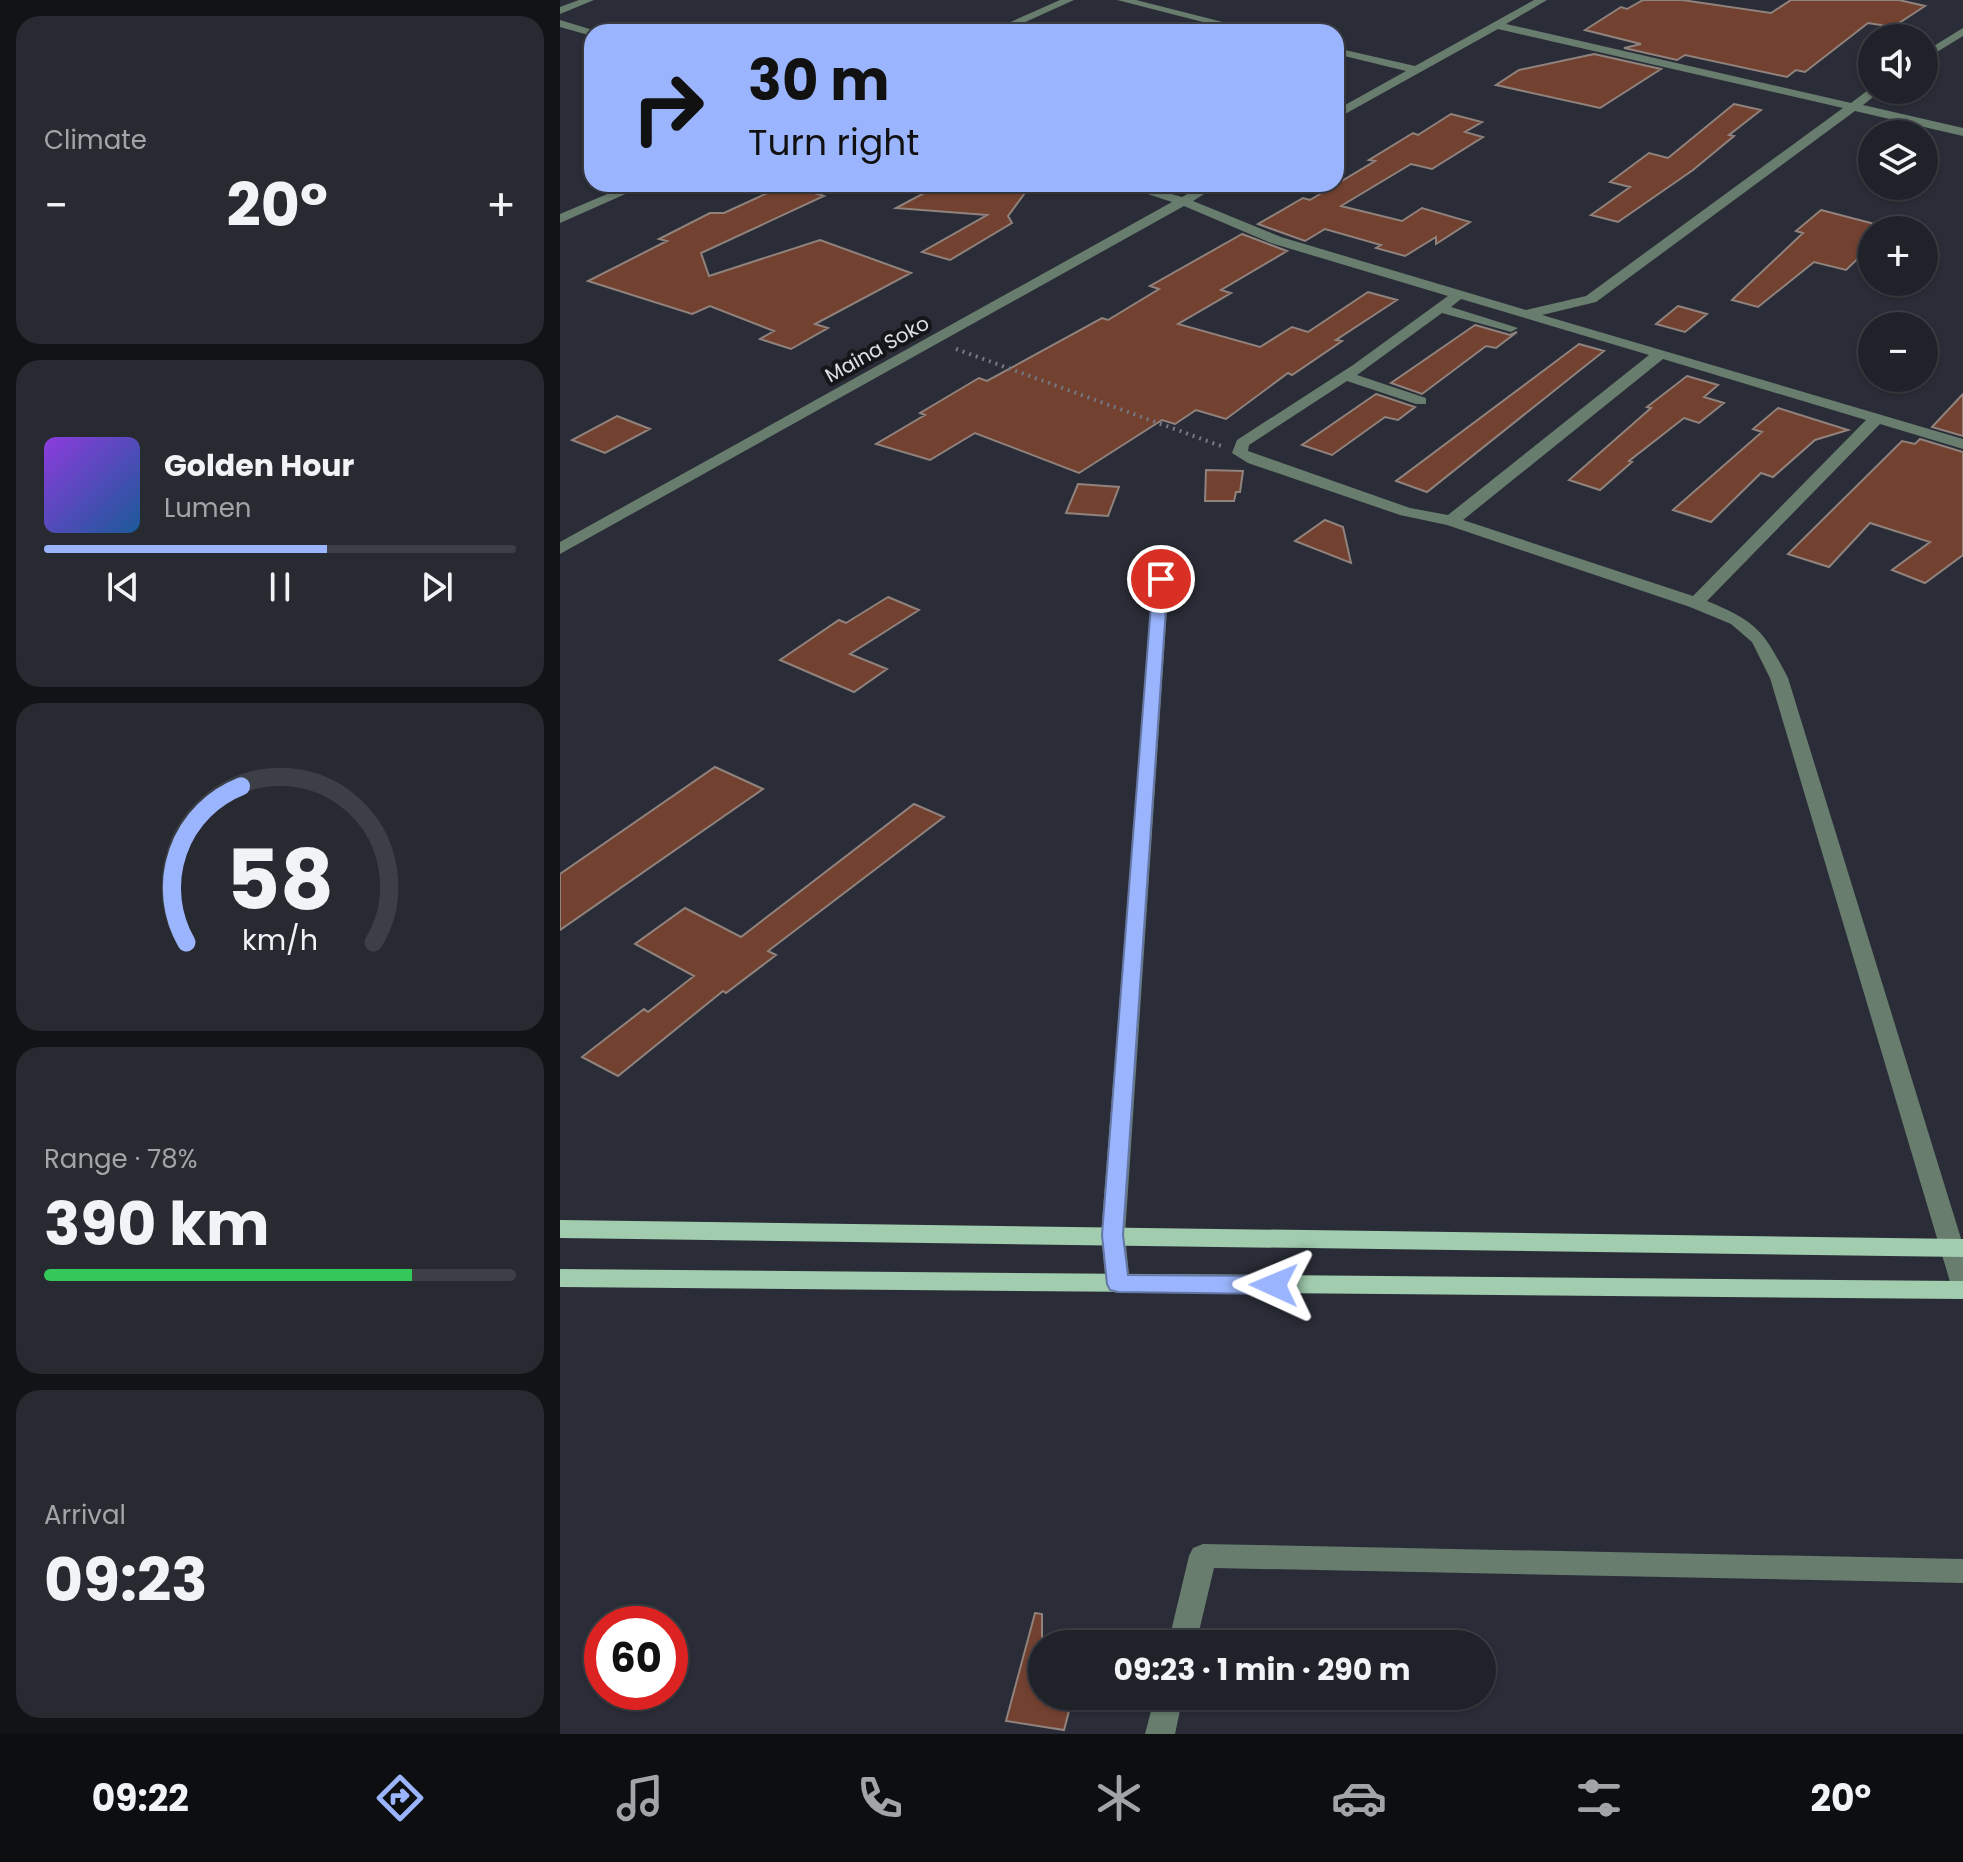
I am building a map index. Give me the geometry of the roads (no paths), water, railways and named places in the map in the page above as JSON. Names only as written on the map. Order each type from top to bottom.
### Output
[{"type":"main road","points":[[560,1229],[1957,1248]]},
{"type":"main road","points":[[560,1278],[1963,1288]]},
{"type":"street","points":[[560,11],[589,0]]},
{"type":"street","points":[[1013,24],[1069,0]]},
{"type":"street","points":[[1122,0],[1222,24]]},
{"type":"street","points":[[1344,110],[1542,0]]},
{"type":"street","points":[[560,23],[584,30]]},
{"type":"street","points":[[1495,25],[1963,132]]},
{"type":"street","points":[[1938,48],[1963,31]]},
{"type":"street","points":[[1344,53],[1416,70]]},
{"type":"street","points":[[1525,314],[1589,317],[1858,102]]},
{"type":"street","points":[[560,219],[623,192]]},
{"type":"street","points":[[1151,192],[1183,201],[1276,240],[1458,295],[1525,314],[1589,317],[1659,355],[1963,444]]},
{"type":"street","name":"Maina Soko","points":[[560,549],[1199,192]]},
{"type":"street","points":[[1458,295],[1443,309],[1352,372],[1242,443],[1240,453],[1364,498],[1451,521],[1696,603],[1737,620],[1759,639],[1779,678],[1957,1248],[1963,1288]]},
{"type":"street","points":[[1443,309],[1511,328]]},
{"type":"street","points":[[1451,521],[1659,355]]},
{"type":"street","points":[[1352,372],[1426,397]]},
{"type":"street","points":[[1696,603],[1875,420]]},
{"type":"street","points":[[1118,1284],[1113,1235],[1161,579]]},
{"type":"street","points":[[1185,1630],[1203,1556],[1963,1571]]},
{"type":"street","points":[[1160,1734],[1166,1710]]}]
